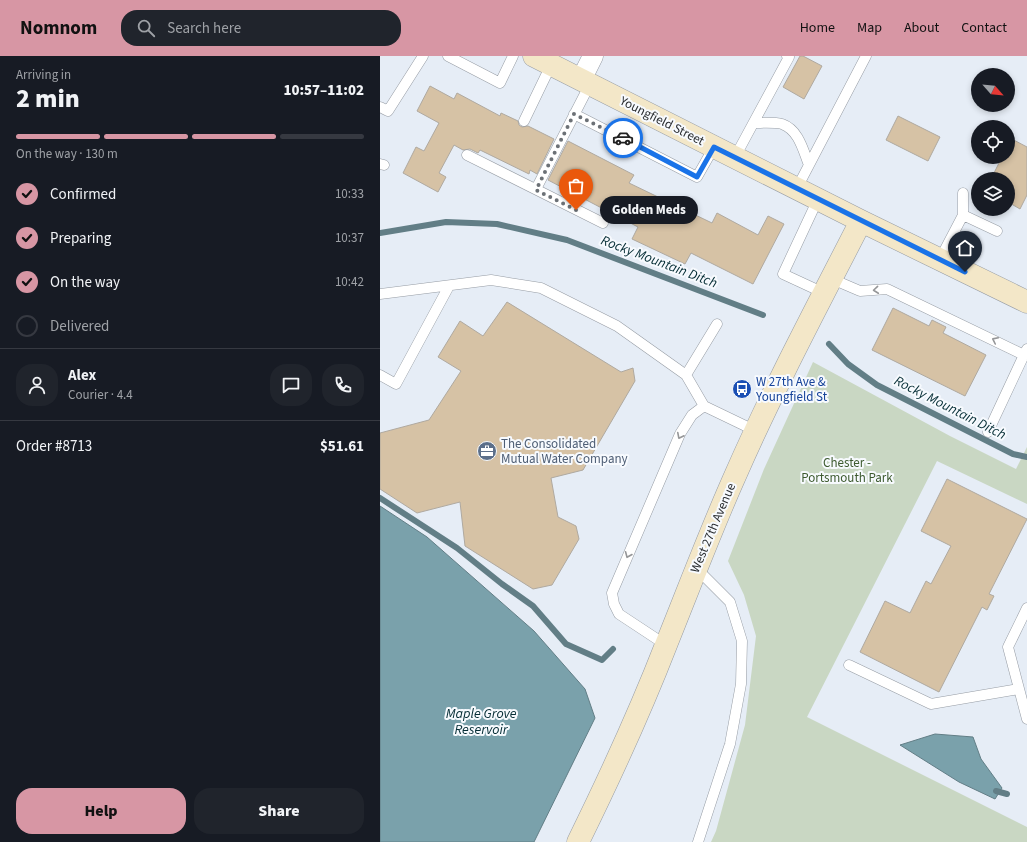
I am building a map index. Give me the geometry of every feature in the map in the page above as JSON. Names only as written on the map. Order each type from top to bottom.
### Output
[{"type":"street","points":[[585,82],[593,56]]},
{"type":"street","name":"Youngfield Street","points":[[543,60],[861,221],[1027,302]]},
{"type":"street","name":"West 27th Avenue","points":[[578,842],[614,768],[735,475],[861,221]]},
{"type":"lane","points":[[380,107],[388,111],[423,56]]},
{"type":"lane","points":[[448,56],[500,83],[513,56]]},
{"type":"lane","points":[[735,157],[789,57],[786,56]]},
{"type":"lane","points":[[797,188],[866,56]]},
{"type":"lane","points":[[524,121],[543,60]]},
{"type":"lane","points":[[536,190],[574,114],[585,82]]},
{"type":"lane","points":[[574,114],[697,177],[714,147]]},
{"type":"lane","points":[[754,123],[781,124],[791,129],[798,138],[809,165]]},
{"type":"lane","points":[[467,155],[603,223]]},
{"type":"lane","points":[[940,260],[963,215],[963,193]]},
{"type":"lane","points":[[818,199],[783,274],[828,286],[860,291],[886,289],[1026,352],[988,432]]},
{"type":"lane","points":[[963,215],[997,231]]},
{"type":"lane","points":[[380,294],[491,280],[541,288],[618,326],[686,375],[704,406],[756,431]]},
{"type":"lane","points":[[380,375],[396,384],[449,286]]},
{"type":"lane","points":[[686,375],[717,324]]},
{"type":"lane","points":[[666,645],[619,614],[614,604],[612,593],[680,434],[692,415],[704,406]]},
{"type":"lane","points":[[696,568],[730,602],[742,640],[741,684],[730,744],[698,842]]},
{"type":"lane","points":[[1027,608],[1008,647],[1027,719]]},
{"type":"lane","points":[[849,665],[931,704],[1019,689]]},
{"type":"green space","name":"Chester - Portsmouth Park","points":[[813,362],[950,436],[1016,469],[1027,447],[1027,504],[937,461],[807,717],[1027,827],[1027,842],[711,842],[716,831],[745,725],[756,636],[744,595],[728,561],[764,469]]},
{"type":"water","name":"Maple Grove Reservoir","points":[[380,506],[427,537],[534,631],[585,689],[595,718],[534,842],[380,842]]},
{"type":"water","points":[[935,734],[973,737],[981,759],[1002,788],[995,799],[959,782],[900,745]]},
{"type":"building","points":[[800,56],[803,56],[822,66],[804,99],[783,87]]},
{"type":"building","points":[[430,86],[454,99],[457,93],[500,116],[501,113],[518,121],[519,125],[522,127],[528,126],[554,139],[537,174],[530,170],[529,174],[480,150],[478,153],[470,149],[463,150],[454,145],[439,173],[446,177],[438,192],[403,173],[416,147],[424,151],[439,123],[417,111]]},
{"type":"building","points":[[898,116],[940,137],[928,161],[886,140]]},
{"type":"building","points":[[568,141],[634,175],[629,183],[712,223],[717,213],[758,235],[768,216],[784,224],[753,284],[691,253],[685,264],[632,239],[638,227],[548,180]]},
{"type":"building","points":[[1015,141],[1027,147],[1027,195],[1020,209],[1015,206],[1015,172],[994,172],[998,164],[1015,164]]},
{"type":"building","name":"The Consolidated Mutual Water Company","points":[[507,302],[621,372],[633,368],[635,381],[583,470],[551,478],[558,517],[576,526],[579,539],[552,585],[533,589],[465,546],[460,502],[417,513],[380,489],[380,433],[429,420],[461,371],[438,357],[460,321],[483,336]]},
{"type":"building","points":[[893,308],[929,326],[932,320],[946,327],[943,333],[986,355],[965,396],[872,350]]},
{"type":"building","points":[[947,479],[1027,519],[989,594],[994,596],[987,610],[982,607],[939,692],[860,652],[885,601],[910,613],[926,581],[931,584],[951,546],[921,531]]},
{"type":"waterway","name":"Rocky Mountain Ditch","points":[[380,233],[446,222],[497,224],[567,240],[763,315]]},
{"type":"waterway","name":"Rocky Mountain Ditch","points":[[829,344],[848,364],[877,385],[1013,454],[1027,457]]},
{"type":"waterway","points":[[380,498],[457,548],[502,584],[533,606],[566,644],[602,660],[613,649]]},
{"type":"waterway","points":[[996,791],[1007,794]]},
{"type":"way so far","points":[[576,210],[536,190],[574,114],[623,138]]},
{"type":"place","name":"Golden Meds","points":[[576,210]]},
{"type":"place","name":"W 27th Ave & Youngfield St","points":[[742,389]]},
{"type":"place","name":"The Consolidated Mutual Water Company","points":[[487,451]]},
{"type":"route","points":[[623,138],[697,177],[714,147],[965,272]]}]
